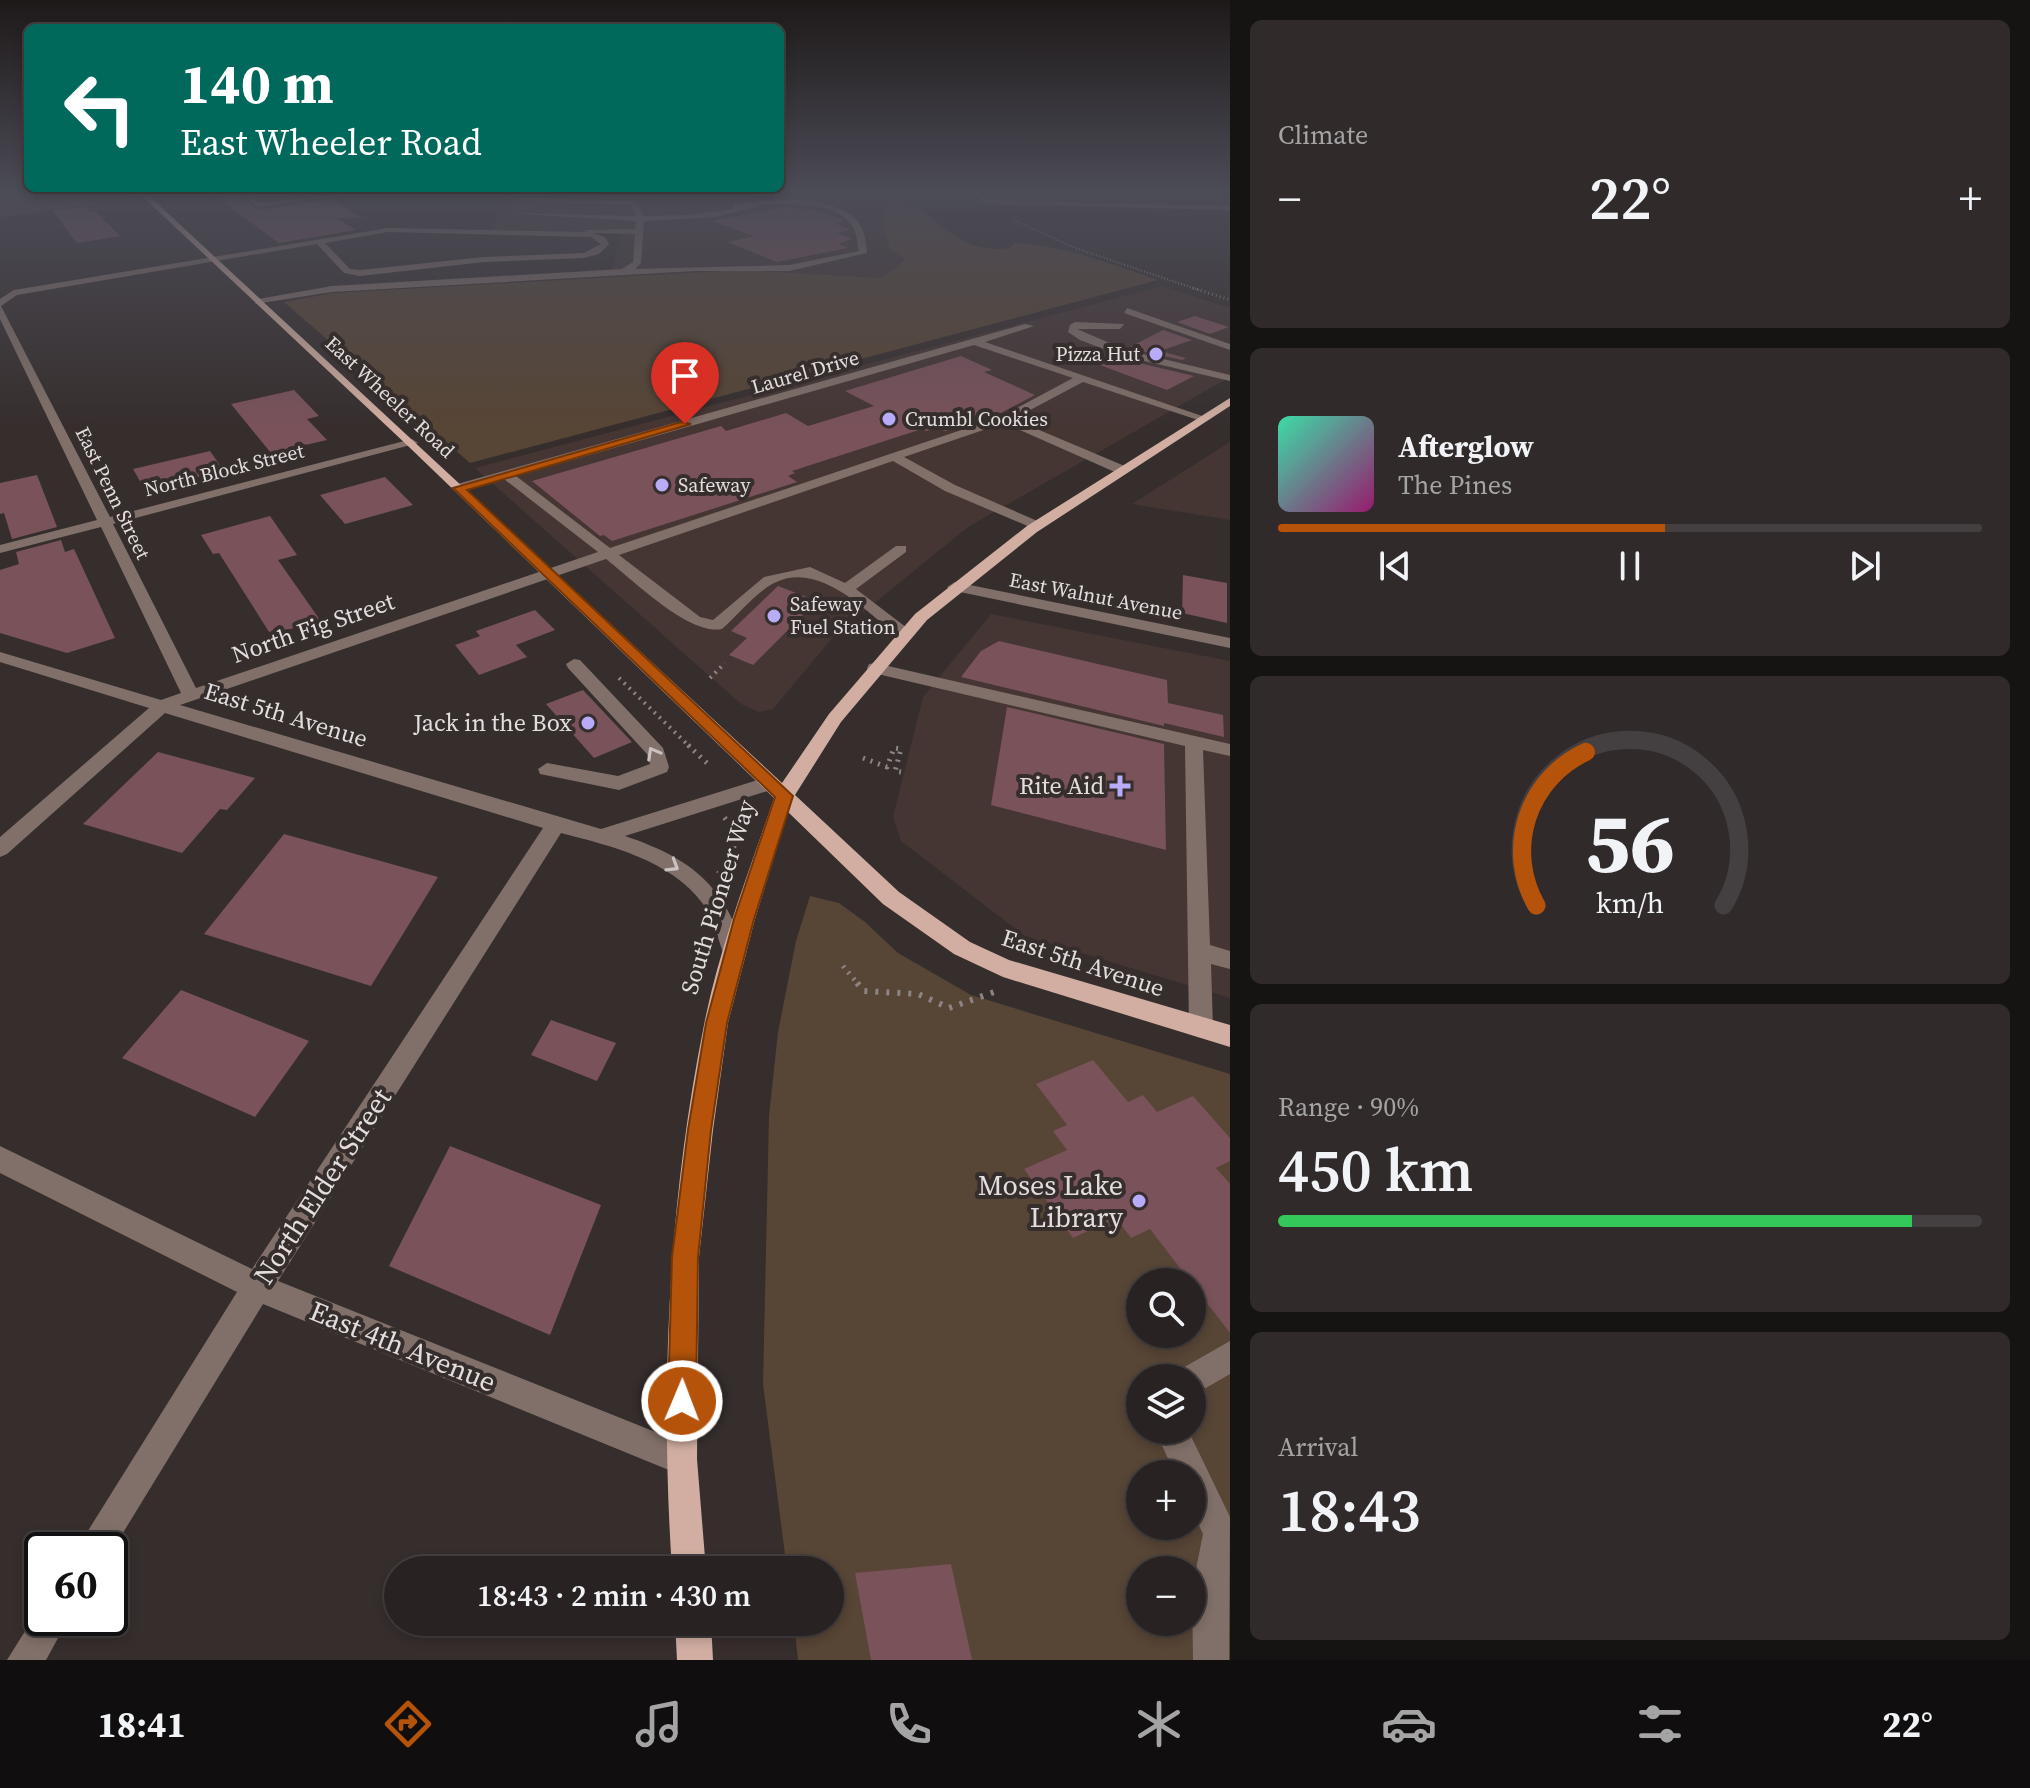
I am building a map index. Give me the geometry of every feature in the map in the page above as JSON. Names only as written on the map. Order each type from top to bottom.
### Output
[{"type":"main road","name":"East Wheeler Road","points":[[226,271],[777,789]]},
{"type":"main road","name":"South Pioneer Way","points":[[688,1556],[681,1459],[685,1257],[716,1023],[777,789],[875,668],[905,634],[955,587],[1037,526],[1230,401]]},
{"type":"main road","name":"East 5th Avenue","points":[[777,789],[891,898],[962,948],[1039,981],[1230,1036]]},
{"type":"main road","points":[[694,1636],[695,1660]]},
{"type":"street","name":"East Penn Street","points":[[145,271],[14,293],[0,306],[191,695]]},
{"type":"street","name":"East Penn Street","points":[[350,271],[373,271]]},
{"type":"street","points":[[622,274],[625,271]]},
{"type":"street","points":[[258,302],[332,289],[652,271]]},
{"type":"street","points":[[1127,311],[1230,347]]},
{"type":"street","points":[[1120,326],[1090,323],[1075,325],[1072,330],[1086,339],[1177,367],[1195,368],[1230,378]]},
{"type":"street","name":"Laurel Drive","points":[[459,488],[1029,326]]},
{"type":"street","points":[[975,342],[1202,418]]},
{"type":"street","name":"North Fig Street","points":[[0,849],[163,705],[1004,419],[1082,378]]},
{"type":"street","points":[[1004,419],[1122,470]]},
{"type":"street","name":"North Block Street","points":[[0,549],[412,443]]},
{"type":"street","points":[[893,456],[950,488],[1037,526]]},
{"type":"street","points":[[507,475],[694,620],[716,626],[769,580],[810,571],[846,589],[905,634]]},
{"type":"street","points":[[846,589],[901,549]]},
{"type":"street","name":"East Walnut Avenue","points":[[955,587],[1230,643]]},
{"type":"street","name":"East 5th Avenue","points":[[0,657],[556,825],[634,845],[693,879],[726,922],[735,955]]},
{"type":"street","points":[[547,769],[619,783],[660,767],[656,752],[574,664]]},
{"type":"street","points":[[875,668],[1230,750]]},
{"type":"street","points":[[1194,741],[1201,1028]]},
{"type":"street","points":[[602,836],[777,789]]},
{"type":"street","name":"North Elder Street","points":[[104,1532],[257,1287],[556,825]]},
{"type":"street","points":[[1199,951],[1230,960]]},
{"type":"street","name":"East 4th Avenue","points":[[0,1159],[257,1287],[681,1459]]},
{"type":"street","points":[[1206,1371],[1230,1356]]},
{"type":"street","points":[[1206,1504],[1220,1533],[1210,1589],[1211,1660]]},
{"type":"street","points":[[25,1660],[40,1636]]},
{"type":"path","points":[[1145,271],[1230,300]]},
{"type":"path","points":[[710,678],[725,663]]},
{"type":"path","points":[[611,671],[710,766]]},
{"type":"path","points":[[863,758],[887,767],[894,748],[901,749],[895,771],[901,772]]},
{"type":"path","points":[[718,874],[733,858],[735,831],[724,816]]},
{"type":"path","points":[[843,966],[864,991],[918,994],[949,1008],[997,991]]},
{"type":"shaded area","points":[[611,271],[709,271],[610,276]]},
{"type":"shaded area","points":[[715,271],[882,278],[890,271],[1133,271],[1158,280],[470,463],[284,302],[332,293]]},
{"type":"shaded area","points":[[767,271],[891,271],[882,278]]},
{"type":"shaded area","points":[[1162,286],[1230,308],[1230,377],[968,527],[834,636],[773,709],[759,712],[741,704],[475,468]]},
{"type":"shaded area","points":[[1230,442],[1230,520],[1132,504]]},
{"type":"shaded area","points":[[991,614],[1230,661],[1230,998],[1025,936],[901,841],[893,817],[923,697]]},
{"type":"shaded area","points":[[810,896],[839,903],[898,953],[971,995],[1230,1074],[1230,1660],[798,1660],[795,1636],[844,1636],[844,1556],[785,1556],[763,1384],[769,1116],[778,1032],[796,941]]},
{"type":"building","points":[[1195,316],[1229,327],[1210,334],[1177,322]]},
{"type":"building","points":[[1163,330],[1192,340],[1160,351],[1186,358],[1182,360],[1128,348]]},
{"type":"building","points":[[961,356],[992,370],[984,372],[1035,395],[1001,413],[945,431],[922,429],[792,471],[795,473],[788,476],[797,482],[612,541],[604,535],[600,536],[532,481],[721,426],[726,431],[786,413],[808,426],[874,406],[845,391]]},
{"type":"building","points":[[1113,356],[1194,376],[1167,390],[1097,364]]},
{"type":"building","points":[[294,390],[319,416],[307,419],[327,440],[271,453],[231,404]]},
{"type":"building","points":[[210,451],[224,471],[145,490],[133,469]]},
{"type":"building","points":[[37,475],[57,527],[12,539],[4,513],[0,514],[0,483]]},
{"type":"building","points":[[385,477],[413,505],[345,524],[320,495]]},
{"type":"building","points":[[270,516],[297,555],[278,560],[320,620],[271,635],[219,553],[213,554],[201,535]]},
{"type":"building","points":[[61,540],[65,552],[74,549],[115,638],[67,653],[0,633],[0,570],[19,564],[16,552]]},
{"type":"building","points":[[1183,575],[1227,583],[1227,623],[1182,613]]},
{"type":"building","name":"Safeway Fuel Station","points":[[778,586],[817,601],[753,665],[729,655],[747,638],[731,631]]},
{"type":"building","points":[[535,610],[555,630],[516,645],[527,657],[479,675],[455,645],[480,636],[476,631]]},
{"type":"building","points":[[999,641],[1167,680],[1168,703],[1223,715],[1224,737],[1164,723],[1164,726],[961,677],[981,651]]},
{"type":"building","name":"Jack in the Box","points":[[583,690],[632,742],[594,758],[546,704]]},
{"type":"building","name":"Rite Aid","points":[[1007,707],[1164,744],[1166,850],[991,805]]},
{"type":"building","points":[[158,752],[255,778],[227,810],[220,809],[182,853],[83,824]]},
{"type":"building","points":[[284,834],[438,877],[371,986],[204,934]]},
{"type":"building","points":[[181,990],[309,1041],[255,1117],[122,1058]]},
{"type":"building","points":[[551,1020],[616,1043],[597,1081],[531,1055]]},
{"type":"building","name":"Moses Lake Library","points":[[1093,1060],[1128,1102],[1143,1095],[1157,1112],[1193,1096],[1230,1138],[1230,1161],[1216,1168],[1230,1184],[1230,1333],[1206,1302],[1206,1268],[1180,1268],[1150,1229],[1131,1238],[1116,1218],[1073,1238],[1024,1169],[1067,1150],[1053,1131],[1067,1125],[1036,1084]]},
{"type":"building","points":[[450,1146],[601,1205],[550,1335],[389,1266]]},
{"type":"building","points":[[951,1564],[972,1660],[871,1660],[855,1573]]},
{"type":"place","name":"Pizza Hut","points":[[1156,354]]},
{"type":"place","name":"Crumbl Cookies","points":[[889,419]]},
{"type":"place","name":"Safeway","points":[[662,485]]},
{"type":"place","name":"Safeway Fuel Station","points":[[774,616]]},
{"type":"place","name":"Jack in the Box","points":[[588,723]]},
{"type":"place","name":"Rite Aid","points":[[1120,786]]},
{"type":"place","name":"Moses Lake Library","points":[[1139,1201]]},
{"type":"route","points":[[682,1401],[685,1257],[716,1023],[744,919],[784,796],[459,488],[685,424]]}]
